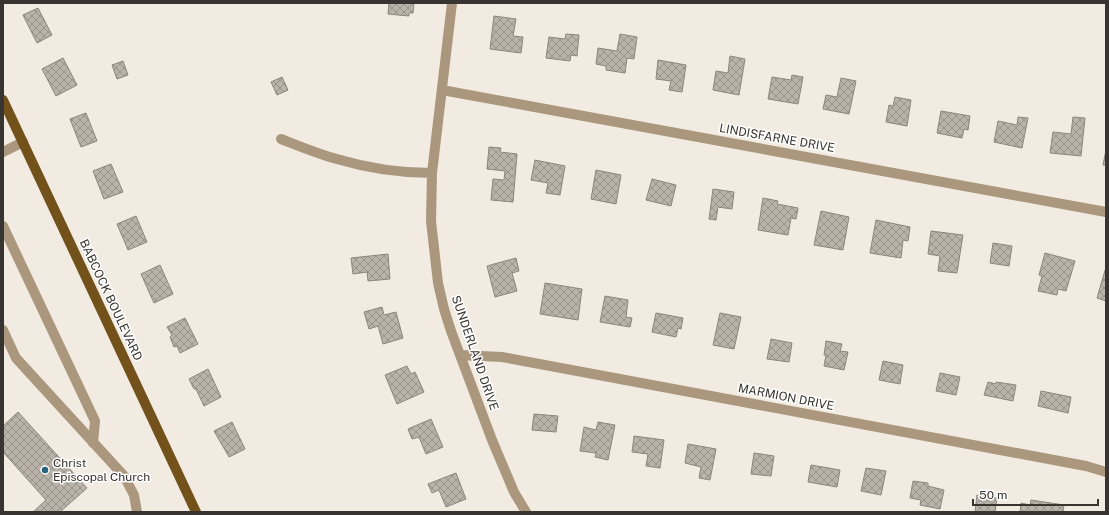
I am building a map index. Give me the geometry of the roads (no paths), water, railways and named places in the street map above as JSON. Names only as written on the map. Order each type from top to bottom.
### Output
[{"type":"main road","name":"BABCOCK BOULEVARD","points":[[3,100],[196,512]]},
{"type":"street","name":"SUNDERLAND DRIVE","points":[[452,3],[435,136],[432,173],[431,221],[438,282],[444,309],[460,355],[503,468],[526,512]]},
{"type":"street","name":"LINDISFARNE DRIVE","points":[[442,90],[1106,212]]},
{"type":"street","points":[[281,139],[336,159],[376,168],[410,173],[432,173]]},
{"type":"street","points":[[3,152],[23,142]]},
{"type":"street","points":[[3,226],[95,421],[93,442]]},
{"type":"street","points":[[3,330],[16,358],[124,476],[134,496],[137,512]]},
{"type":"street","name":"MARMION DRIVE","points":[[460,355],[502,357],[1086,466],[1106,472]]},
{"type":"place","name":"Christ Episcopal Church","points":[[45,470]]}]
